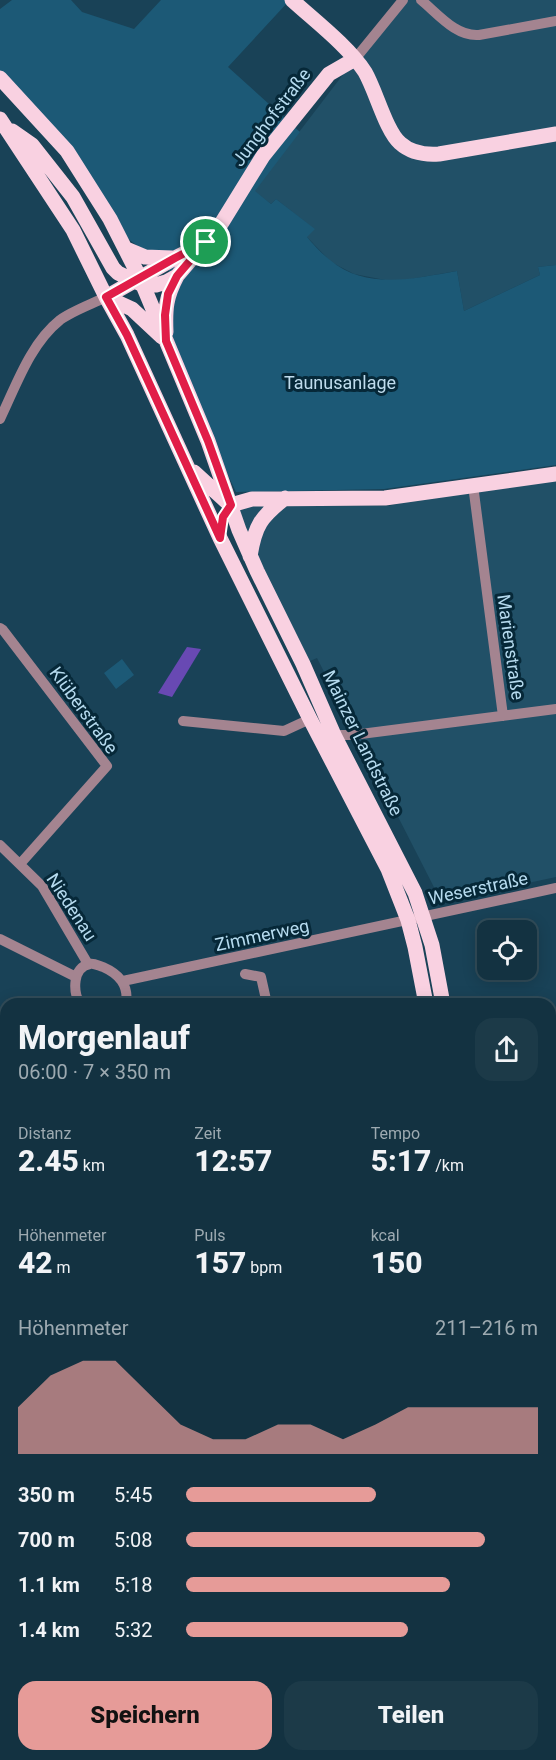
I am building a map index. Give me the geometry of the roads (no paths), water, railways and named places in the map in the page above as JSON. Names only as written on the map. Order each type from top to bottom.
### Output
[{"type":"main road","points":[[292,0],[355,59],[374,88],[393,135],[399,143],[412,151],[430,155],[439,154],[556,134]]},
{"type":"main road","name":"Junghofstraße","points":[[177,276],[221,224],[263,156],[328,74],[355,59]]},
{"type":"main road","points":[[0,78],[67,151],[110,219],[126,249],[138,282],[166,341],[208,441],[231,505]]},
{"type":"main road","points":[[4,124],[32,145],[73,197],[118,273],[138,282],[156,285],[177,276]]},
{"type":"main road","points":[[4,124],[73,230],[120,321],[189,468],[231,505]]},
{"type":"main road","name":"Junghofstraße","points":[[106,297],[138,282],[175,258],[206,242]]},
{"type":"main road","points":[[126,249],[145,257],[175,258]]},
{"type":"main road","points":[[166,341],[165,315],[168,294],[177,276]]},
{"type":"main road","points":[[120,321],[124,304],[138,282]]},
{"type":"main road","points":[[106,297],[132,309],[166,341]]},
{"type":"main road","name":"Mainzer Landstraße","points":[[189,468],[220,538],[310,719],[388,868],[432,945],[442,998]]},
{"type":"main road","points":[[220,538],[223,517],[231,505],[252,499],[385,498],[556,474]]},
{"type":"main road","points":[[250,555],[254,535],[260,523],[267,512],[285,498]]},
{"type":"main road","name":"Mainzer Landstraße","points":[[231,505],[238,530],[303,664],[334,735],[416,893],[415,947],[425,998]]},
{"type":"street","name":"Junghofstraße","points":[[355,59],[403,0]]},
{"type":"street","points":[[421,0],[458,31],[467,35],[479,35],[556,21]]},
{"type":"street","points":[[0,419],[31,356],[44,336],[61,319],[106,297]]},
{"type":"street","name":"Marienstraße","points":[[334,735],[353,735],[503,716],[472,485]]},
{"type":"street","name":"Klüberstraße","points":[[0,628],[25,657],[107,766],[20,864]]},
{"type":"street","points":[[503,716],[556,709]]},
{"type":"street","points":[[183,721],[284,731],[310,719]]},
{"type":"street","name":"Niedenau","points":[[0,845],[42,886],[88,964]]},
{"type":"street","name":"Weserstraße","points":[[416,919],[556,888]]},
{"type":"street","name":"Zimmerweg","points":[[123,981],[416,919]]},
{"type":"street","points":[[0,939],[76,977]]},
{"type":"street","points":[[78,998],[75,991],[76,977],[88,964],[96,964],[123,981],[126,998]]},
{"type":"street","points":[[244,974],[261,976],[266,998]]},
{"type":"park label","name":"Taunusanlage","points":[[340,382]]}]
